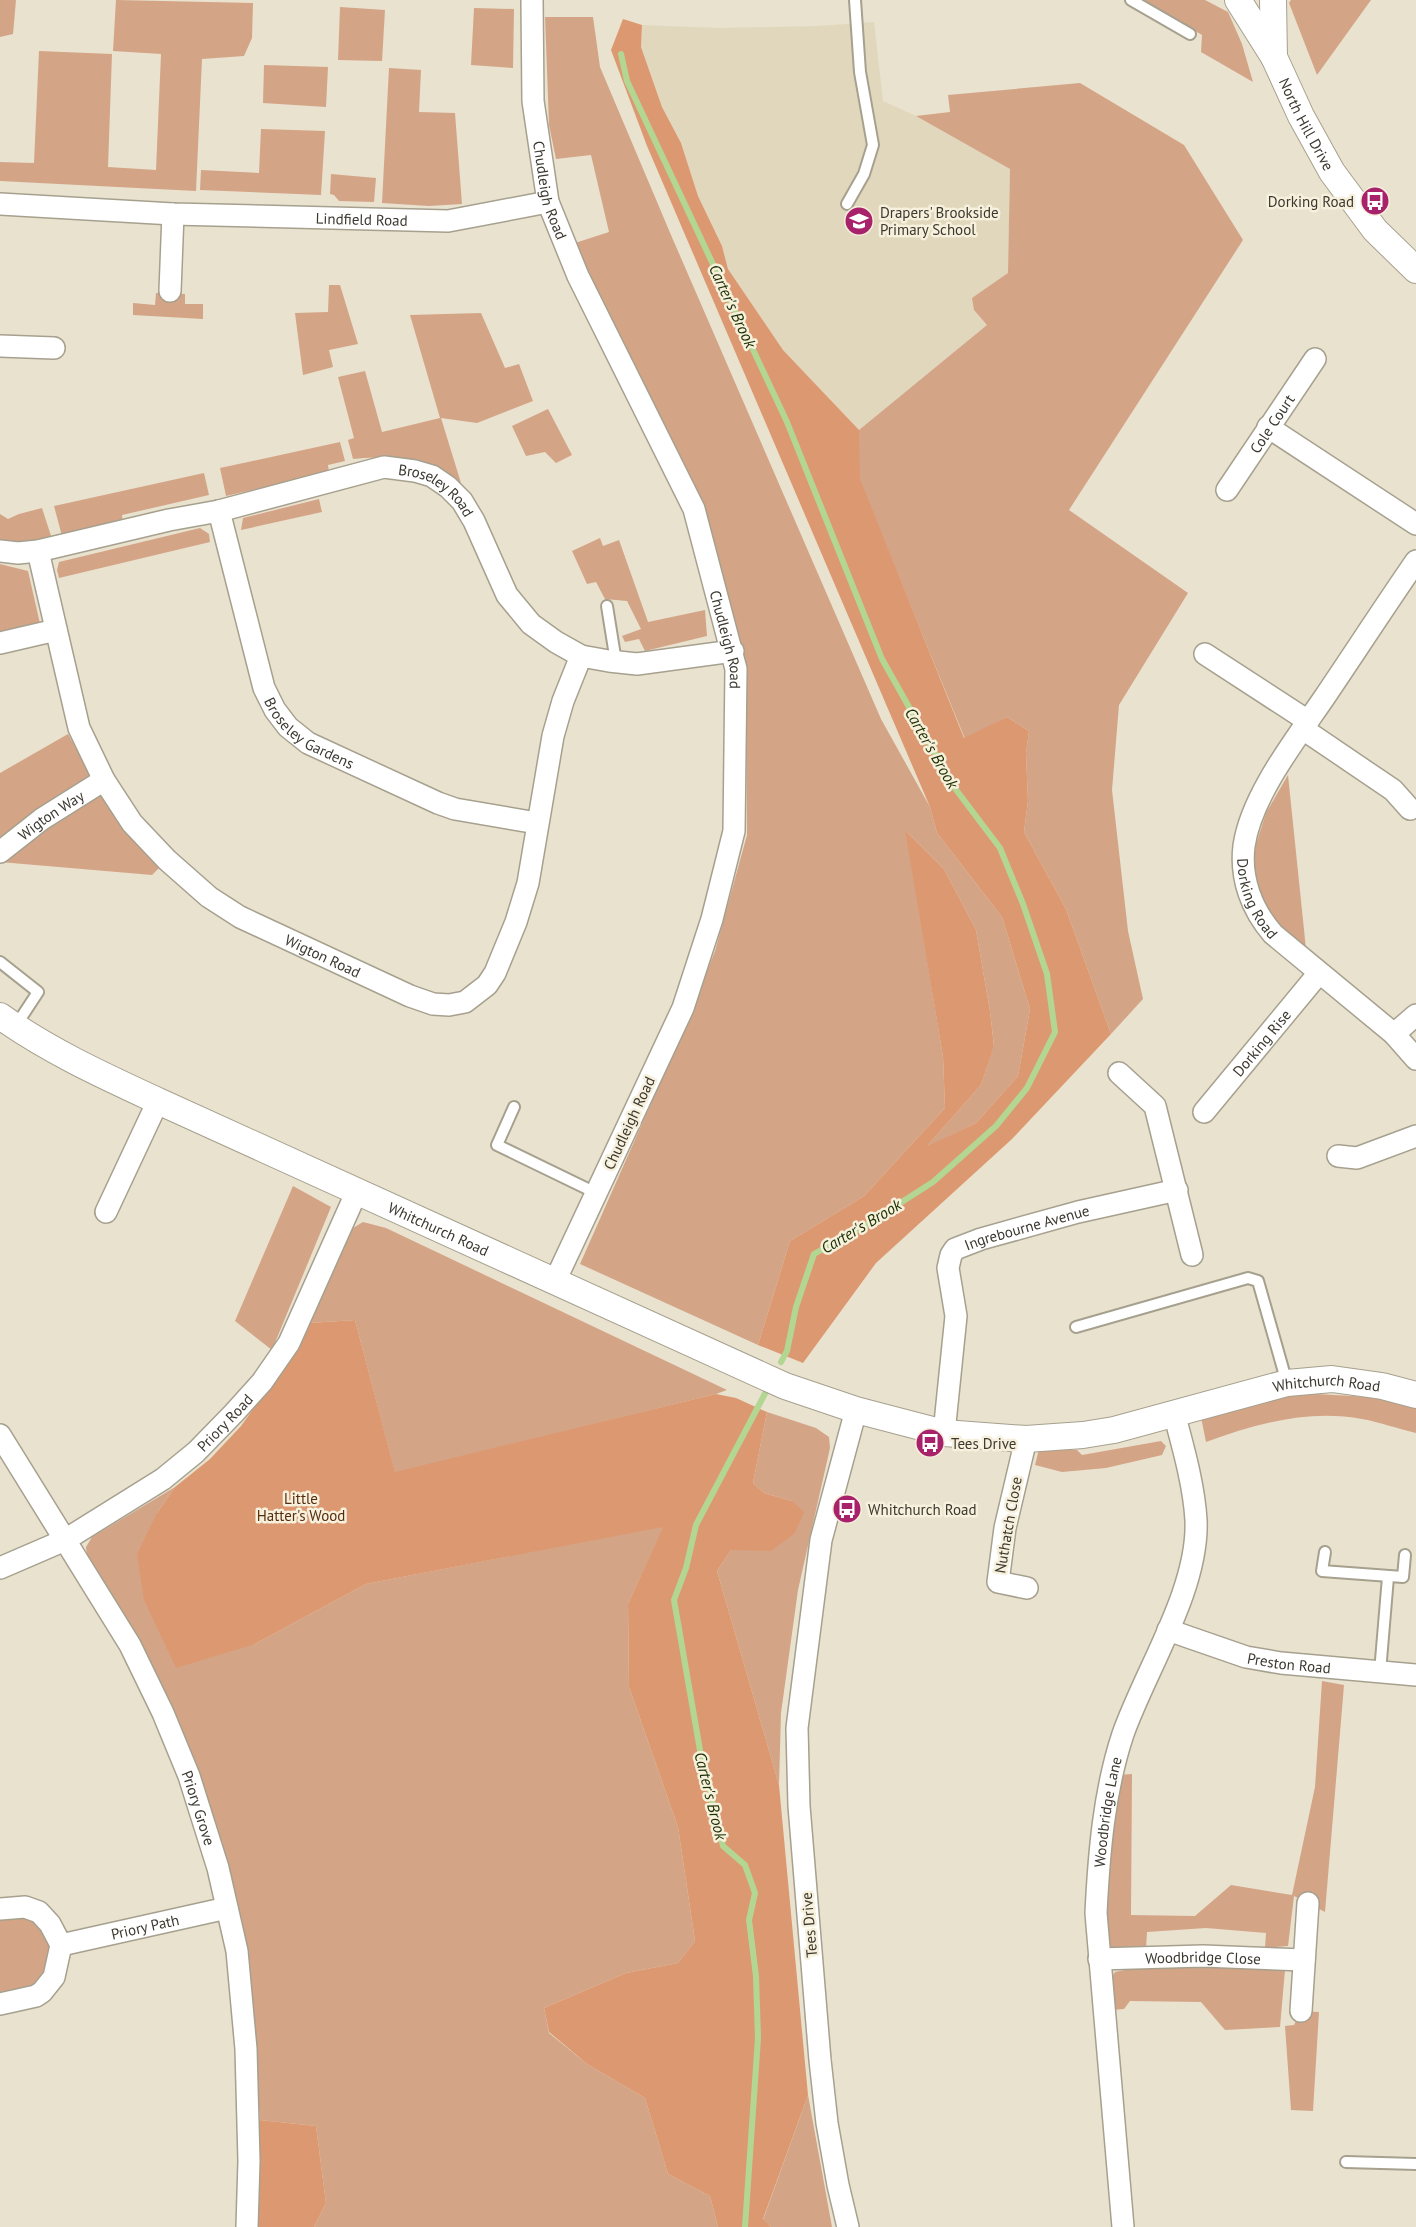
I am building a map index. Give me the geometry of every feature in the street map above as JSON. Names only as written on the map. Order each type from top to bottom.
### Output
[{"type":"street","name":"Chudleigh Road","points":[[532,0],[533,101],[548,202],[578,276],[694,509],[736,669],[734,831],[715,908],[683,1008],[555,1281]]},
{"type":"street","name":"North Hill Drive","points":[[1238,0],[1274,57],[1301,116],[1332,172],[1375,230],[1416,270]]},
{"type":"street","name":"North Hill Drive","points":[[1273,0],[1274,57]]},
{"type":"street","name":"Lindfield Road","points":[[0,204],[173,213],[448,221],[548,202]]},
{"type":"street","points":[[170,291],[173,213]]},
{"type":"street","points":[[0,346],[54,348]]},
{"type":"street","name":"Cole Court","points":[[1227,490],[1315,359]]},
{"type":"street","points":[[1268,427],[1416,524]]},
{"type":"street","name":"Broseley Road","points":[[0,551],[18,553],[38,551],[169,520],[219,511],[384,466],[432,476],[448,487],[462,501],[474,521],[507,595],[531,624],[581,656],[637,664],[733,651]]},
{"type":"street","name":"Broseley Gardens","points":[[219,511],[264,688],[275,710],[288,727],[318,748],[438,803],[455,809],[537,823]]},
{"type":"street","name":"Wigton Road","points":[[38,551],[79,728],[104,780],[138,829],[167,860],[209,897],[240,917],[432,1004],[449,1005],[465,1002],[487,985],[495,973],[516,922],[528,883],[554,736],[563,701],[581,656]]},
{"type":"street","name":"Dorking Road","points":[[1416,561],[1257,802],[1247,832],[1244,864],[1245,882],[1260,918],[1273,934],[1394,1034],[1416,1059]]},
{"type":"street","points":[[0,643],[56,630]]},
{"type":"street","points":[[1205,654],[1393,790],[1410,809]]},
{"type":"street","name":"Wigton Way","points":[[0,852],[42,819],[104,780]]},
{"type":"street","name":"Dorking Rise","points":[[1204,1112],[1319,973]]},
{"type":"street","points":[[1394,1034],[1416,1015]]},
{"type":"street","name":"Whitchurch Road","points":[[8,1022],[42,1044],[158,1101],[785,1386],[856,1410],[944,1433],[1026,1438],[1083,1435],[1114,1430],[1287,1383],[1332,1379],[1382,1386],[1416,1395]]},
{"type":"street","points":[[1119,1073],[1155,1106],[1192,1255]]},
{"type":"street","points":[[106,1212],[158,1101]]},
{"type":"street","points":[[1338,1156],[1357,1158],[1416,1136]]},
{"type":"street","name":"Ingrebourne Avenue","points":[[944,1433],[956,1316],[948,1268],[955,1249],[975,1240],[1078,1212],[1177,1190]]},
{"type":"street","name":"Priory Road","points":[[0,1568],[65,1540],[163,1479],[196,1452],[262,1382],[289,1343],[357,1191]]},
{"type":"street","name":"Tees Drive","points":[[848,2227],[827,2123],[820,2060],[799,1806],[797,1728],[821,1540],[856,1410]]},
{"type":"street","name":"Woodbridge Lane","points":[[1123,2227],[1099,1959],[1096,1913],[1098,1860],[1114,1765],[1135,1703],[1183,1592],[1192,1560],[1196,1520],[1184,1450],[1174,1413]]},
{"type":"street","name":"Priory Grove","points":[[0,1435],[130,1646],[164,1713],[189,1776],[218,1868],[237,1951],[246,2049],[248,2227]]},
{"type":"street","name":"Nuthatch Close","points":[[1026,1438],[1005,1528],[998,1582],[1027,1588]]},
{"type":"street","name":"Preston Road","points":[[1168,1630],[1246,1658],[1416,1675]]},
{"type":"street","points":[[1301,2011],[1308,1903]]},
{"type":"street","points":[[0,1909],[25,1907],[39,1912],[50,1924],[61,1945],[54,1977],[42,1992],[36,1996],[0,2004]]},
{"type":"street","name":"Priory Path","points":[[61,1945],[227,1908]]},
{"type":"street","name":"Woodbridge Close","points":[[1099,1959],[1203,1956],[1304,1960]]},
{"type":"lane","points":[[847,204],[864,174],[873,145],[860,72],[855,0]]},
{"type":"lane","points":[[1131,0],[1190,34]]},
{"type":"lane","points":[[606,606],[616,662]]},
{"type":"lane","points":[[0,962],[38,992],[8,1022]]},
{"type":"lane","points":[[514,1107],[497,1145],[596,1193]]},
{"type":"lane","points":[[1076,1327],[1248,1278],[1258,1281],[1287,1383]]},
{"type":"lane","points":[[1325,1552],[1322,1571],[1403,1578],[1405,1556]]},
{"type":"lane","points":[[1380,1672],[1388,1577]]},
{"type":"lane","points":[[1346,2162],[1416,2164]]},
{"type":"shaded area","points":[[0,0],[16,0],[13,34],[0,37]]},
{"type":"shaded area","points":[[116,0],[253,3],[252,38],[244,56],[202,59],[196,191],[0,181],[0,162],[34,163],[39,51],[112,54],[108,167],[156,170],[161,54],[113,51]]},
{"type":"shaded area","points":[[1144,0],[1205,0],[1228,12],[1242,44],[1253,82],[1201,52],[1202,35]]},
{"type":"shaded area","points":[[1291,0],[1371,0],[1317,75],[1289,3]]},
{"type":"shaded area","points":[[340,7],[385,10],[382,61],[338,60]]},
{"type":"shaded area","points":[[474,8],[514,9],[513,68],[471,65]]},
{"type":"shaded area","points":[[545,17],[593,17],[600,67],[881,719],[930,807],[937,833],[1002,917],[1030,1009],[1018,1076],[976,1123],[926,1147],[981,1085],[994,1045],[976,930],[944,869],[906,831],[943,1057],[945,1108],[864,1196],[790,1241],[758,1345],[580,1264],[679,1040],[715,951],[747,835],[746,667],[701,499],[600,302],[575,243],[609,232],[591,155],[556,159],[549,125]]},
{"type":"shaded area","name":"Drapers' Brookside Primary School","points":[[874,22],[883,101],[916,116],[1010,169],[1008,273],[974,310],[987,325],[859,430],[783,350],[728,269],[722,246],[698,196],[681,143],[662,107],[641,47],[642,25],[720,28],[818,26]]},
{"type":"shaded area","points":[[264,65],[328,67],[326,107],[263,103]]},
{"type":"shaded area","points":[[389,68],[421,70],[419,112],[455,113],[462,204],[429,206],[382,203]]},
{"type":"shaded area","points":[[1080,83],[1184,145],[1243,240],[1069,510],[1188,593],[1119,705],[1112,790],[1128,931],[1143,999],[1111,1034],[1066,909],[1024,832],[1028,801],[1026,753],[1029,731],[1007,717],[965,739],[859,479],[859,430],[987,325],[974,310],[972,298],[1008,273],[1010,169],[916,116],[950,112],[948,95]]},
{"type":"shaded area","points":[[261,129],[325,131],[321,195],[200,190],[201,170],[259,173]]},
{"type":"shaded area","points":[[331,174],[376,178],[374,202],[339,201],[330,194]]},
{"type":"shaded area","points":[[329,285],[340,285],[358,344],[329,350],[333,367],[303,375],[295,313],[328,312]]},
{"type":"shaded area","points":[[156,293],[185,294],[185,304],[203,304],[203,319],[133,315],[133,303],[155,305]]},
{"type":"shaded area","points":[[481,313],[505,368],[519,364],[533,401],[477,423],[441,418],[461,483],[435,469],[409,461],[383,458],[353,459],[348,440],[354,438],[338,377],[365,371],[382,432],[440,418],[410,315]]},
{"type":"shaded area","points":[[548,409],[572,455],[556,463],[545,452],[526,456],[512,426]]},
{"type":"shaded area","points":[[340,442],[345,461],[328,465],[329,472],[226,496],[220,468]]},
{"type":"shaded area","points":[[204,473],[209,495],[122,515],[123,524],[62,536],[54,506]]},
{"type":"shaded area","points":[[319,499],[322,512],[241,530],[243,518]]},
{"type":"shaded area","points":[[42,508],[52,539],[28,545],[0,541],[0,514],[8,519]]},
{"type":"shaded area","points":[[200,528],[209,534],[210,542],[59,578],[57,570],[59,562]]},
{"type":"shaded area","points":[[600,538],[603,546],[619,540],[648,622],[705,610],[707,636],[645,651],[639,639],[625,642],[622,636],[641,629],[627,601],[605,599],[596,582],[587,584],[572,551]]},
{"type":"shaded area","points":[[0,564],[28,571],[41,628],[0,639]]},
{"type":"shaded area","points":[[68,734],[104,800],[162,865],[152,875],[0,862],[0,773]]},
{"type":"shaded area","points":[[1288,775],[1306,949],[1283,931],[1267,913],[1253,866],[1256,844],[1266,813]]},
{"type":"shaded area","points":[[293,1186],[331,1207],[272,1350],[235,1321]]},
{"type":"shaded area","points":[[363,1222],[386,1228],[727,1390],[395,1473],[355,1320],[309,1323],[353,1228]]},
{"type":"shaded area","points":[[1298,1393],[1371,1397],[1416,1408],[1416,1433],[1362,1419],[1322,1416],[1263,1424],[1206,1442],[1201,1417]]},
{"type":"shaded area","points":[[767,1412],[816,1428],[829,1437],[830,1448],[798,1590],[781,1713],[779,1785],[717,1571],[731,1550],[792,1501],[764,1493],[753,1483]]},
{"type":"shaded area","points":[[1161,1441],[1166,1446],[1162,1455],[1106,1468],[1062,1472],[1035,1465],[1039,1449],[1077,1450],[1082,1455]]},
{"type":"shaded area","points":[[175,1487],[157,1513],[255,1644],[366,1584],[664,1526],[628,1604],[629,1687],[678,1827],[695,1941],[678,1963],[626,1973],[544,2008],[549,2033],[587,2064],[645,2098],[668,2174],[710,2196],[718,2227],[314,2227],[326,2203],[316,2126],[260,2120],[245,1939],[87,1557],[86,1547],[92,1537]]},
{"type":"shaded area","points":[[1322,1681],[1344,1685],[1325,1912],[1294,1896],[1288,1946],[1265,1948],[1266,1933],[1206,1928],[1147,1932],[1146,1949],[1110,1949],[1103,1934],[1118,1775],[1132,1774],[1131,1915],[1195,1916],[1231,1885],[1292,1895],[1315,1787]]},
{"type":"shaded area","points":[[0,1909],[50,1924],[54,1977],[0,2004]]},
{"type":"shaded area","points":[[1203,1963],[1285,1970],[1280,2027],[1225,2030],[1201,2002],[1130,2001],[1124,2009],[1111,2010],[1109,1981],[1115,1972]]},
{"type":"shaded area","points":[[1301,2011],[1319,2012],[1313,2111],[1291,2110],[1285,2026],[1294,2025]]},
{"type":"shaded area","points":[[808,2095],[832,2227],[771,2227],[763,2220]]},
{"type":"green space","points":[[623,19],[642,25],[641,47],[662,107],[681,143],[698,196],[722,246],[728,269],[783,350],[859,430],[860,479],[964,738],[1007,717],[1029,731],[1026,753],[1028,801],[1024,832],[1066,909],[1111,1034],[1012,1139],[876,1263],[803,1363],[758,1345],[790,1241],[864,1196],[945,1108],[943,1057],[905,830],[944,869],[976,930],[994,1046],[981,1085],[927,1146],[976,1123],[1018,1076],[1030,1009],[1002,917],[937,833],[930,807],[647,146],[611,50]]},
{"type":"green space","name":"Little Hatter's Wood","points":[[355,1320],[395,1472],[716,1394],[736,1398],[767,1412],[753,1483],[764,1493],[792,1501],[804,1512],[795,1533],[771,1551],[731,1550],[717,1571],[779,1785],[808,2095],[763,2219],[771,2227],[718,2227],[710,2196],[668,2174],[645,2098],[587,2064],[549,2032],[544,2008],[626,1973],[678,1963],[695,1941],[678,1827],[629,1687],[628,1604],[663,1527],[366,1584],[255,1644],[176,1668],[144,1600],[137,1554],[157,1513],[175,1487],[210,1459],[241,1426],[294,1352],[309,1323]]},
{"type":"green space","points":[[260,2120],[316,2126],[326,2203],[314,2227],[258,2227]]},
{"type":"waterway","name":"Carter's Brook","points":[[621,54],[627,81],[787,422],[882,659],[954,787],[1000,848],[1023,904],[1047,974],[1055,1032],[1027,1088],[996,1126],[933,1182],[866,1225],[814,1254],[796,1307],[787,1351],[781,1362]]},
{"type":"waterway","name":"Carter's Brook","points":[[745,2227],[758,2038],[756,1976],[749,1920],[755,1893],[745,1865],[723,1846],[701,1756],[674,1600],[686,1568],[696,1525],[769,1386]]},
{"type":"place","name":"Dorking Road","points":[[1375,201]]},
{"type":"place","name":"Drapers' Brookside Primary School","points":[[859,221]]},
{"type":"place","name":"Tees Drive","points":[[930,1443]]},
{"type":"place","name":"Whitchurch Road","points":[[847,1509]]}]
